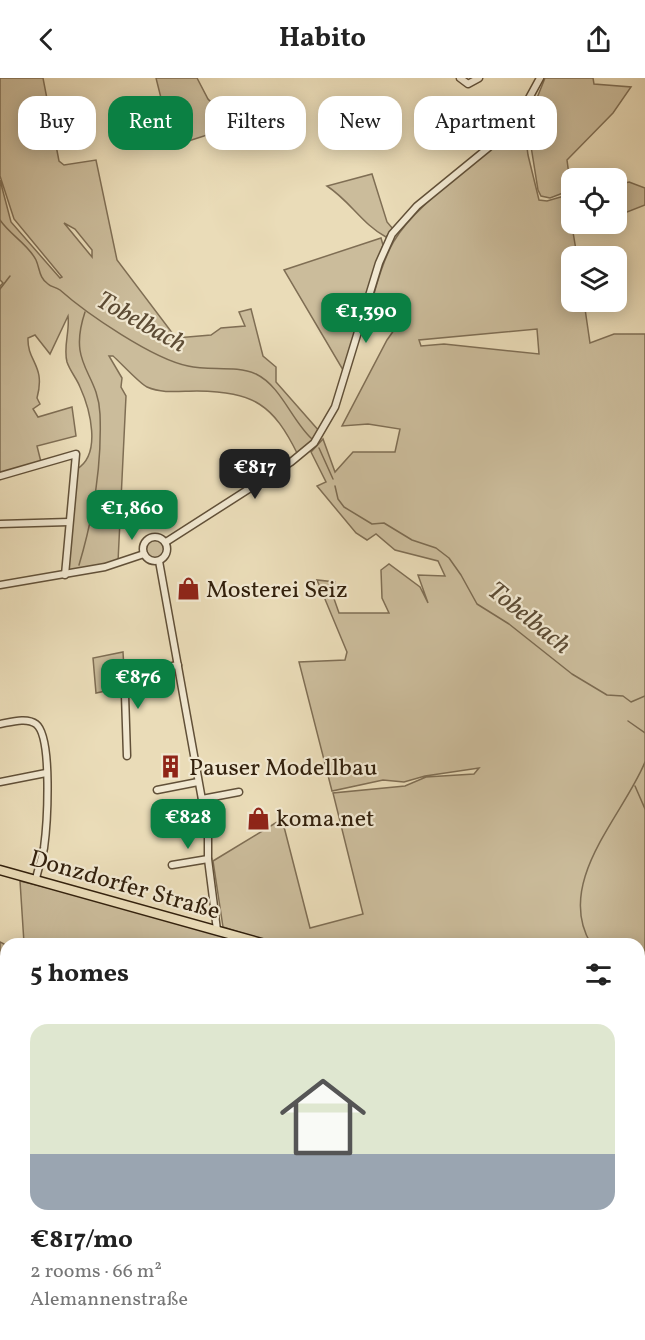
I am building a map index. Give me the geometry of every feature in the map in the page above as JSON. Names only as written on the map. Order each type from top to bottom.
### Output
[{"type":"main road","name":"Donzdorfer Straße","points":[[0,870],[243,938]]},
{"type":"street","points":[[460,78],[468,84],[479,78]]},
{"type":"street","points":[[166,542],[291,462],[314,443],[335,407],[372,283],[389,240],[408,215],[506,130],[529,100],[540,78]]},
{"type":"street","points":[[0,476],[76,453],[65,575]]},
{"type":"street","points":[[0,524],[69,522]]},
{"type":"street","points":[[160,537],[166,542],[167,553],[159,561],[151,561],[144,554],[144,543],[150,538],[160,537]]},
{"type":"street","points":[[0,585],[113,565],[144,554]]},
{"type":"street","points":[[159,561],[208,834],[207,859],[217,930]]},
{"type":"street","points":[[124,664],[127,756]]},
{"type":"street","points":[[125,675],[178,665]]},
{"type":"street","points":[[0,724],[23,720],[36,724],[43,732],[46,773],[44,848],[36,879]]},
{"type":"street","points":[[0,782],[46,773]]},
{"type":"street","points":[[157,790],[198,782]]},
{"type":"street","points":[[202,799],[239,792]]},
{"type":"street","points":[[172,865],[207,859]]},
{"type":"shaded area","points":[[0,78],[43,78],[46,96],[18,96],[18,150],[57,150],[59,161],[64,165],[96,160],[117,260],[176,338],[211,335],[221,328],[245,326],[239,312],[251,309],[263,356],[276,367],[276,382],[320,432],[298,455],[280,424],[259,404],[233,394],[153,389],[140,382],[113,356],[109,356],[122,378],[121,387],[126,396],[118,562],[67,572],[77,469],[85,462],[92,442],[90,419],[84,396],[67,362],[68,316],[50,354],[35,335],[28,338],[28,346],[39,378],[37,398],[40,404],[33,409],[38,417],[72,407],[76,436],[37,446],[41,462],[0,474],[0,286],[3,283],[0,280],[0,180],[11,222],[60,278],[62,277],[14,219],[0,176]],"holes":[[[64,223],[75,229],[92,250],[92,257]]]},
{"type":"shaded area","points":[[156,78],[197,78],[206,96],[205,136],[193,140],[193,96],[160,96]]},
{"type":"shaded area","points":[[545,78],[593,78],[594,84],[631,87],[613,113],[567,160],[568,168],[561,168],[561,194],[550,198],[541,196],[538,190],[532,150],[557,150],[557,96],[538,96]]},
{"type":"shaded area","points":[[490,150],[527,150],[539,200],[547,201],[561,197],[561,234],[573,234],[575,246],[561,246],[561,312],[585,312],[590,343],[614,334],[645,334],[645,938],[258,938],[223,927],[213,861],[282,819],[310,928],[363,914],[333,793],[405,786],[426,777],[474,774],[479,768],[425,776],[404,782],[383,780],[332,791],[299,662],[345,660],[347,652],[317,580],[335,582],[332,593],[339,613],[389,613],[382,598],[381,570],[389,564],[420,587],[428,603],[418,575],[445,576],[438,561],[395,550],[376,534],[367,540],[356,533],[317,486],[326,482],[311,452],[323,439],[335,472],[353,452],[395,452],[400,429],[368,424],[342,426],[387,340],[399,323],[395,310],[368,315],[389,250],[406,225],[437,194]],"holes":[[[537,329],[539,354],[444,344],[421,346],[419,340]]]},
{"type":"shaded area","points":[[372,174],[387,222],[393,229],[386,237],[370,226],[343,198],[327,186]]},
{"type":"shaded area","points":[[627,182],[645,188],[645,205],[627,212]]},
{"type":"shaded area","points":[[381,238],[383,245],[343,370],[284,270]]},
{"type":"shaded area","points":[[155,539],[162,542],[165,549],[162,556],[155,559],[148,556],[145,549],[148,542]]},
{"type":"shaded area","points":[[123,652],[125,687],[96,693],[93,658]]},
{"type":"shaded area","points":[[20,881],[82,896],[229,938],[24,938]]},
{"type":"waterway","name":"Tobelbach","points":[[0,220],[33,254],[45,282],[60,290],[86,311],[139,345],[174,362],[188,366],[240,370],[256,374],[279,395],[312,439]]},
{"type":"waterway","points":[[0,289],[10,276]]},
{"type":"waterway","points":[[79,565],[96,491],[100,452],[98,399],[81,357],[79,345],[85,312]]},
{"type":"waterway","name":"Tobelbach","points":[[319,448],[333,479]]},
{"type":"waterway","name":"Tobelbach","points":[[335,486],[338,499],[344,507],[372,524],[384,523],[412,540],[436,548],[449,558],[477,604],[509,624],[572,674],[607,695],[623,696],[631,702],[645,696]]},
{"type":"waterway","name":"Tobelbach","points":[[628,721],[645,733]]},
{"type":"waterway","points":[[589,938],[582,921],[581,897],[586,873],[608,827],[645,762]]},
{"type":"waterway","points":[[635,786],[645,809]]},
{"type":"place","name":"Mosterei Seiz","points":[[188,589]]},
{"type":"place","name":"Pauser Modellbau","points":[[171,767]]},
{"type":"place","name":"koma.net","points":[[258,818]]}]
